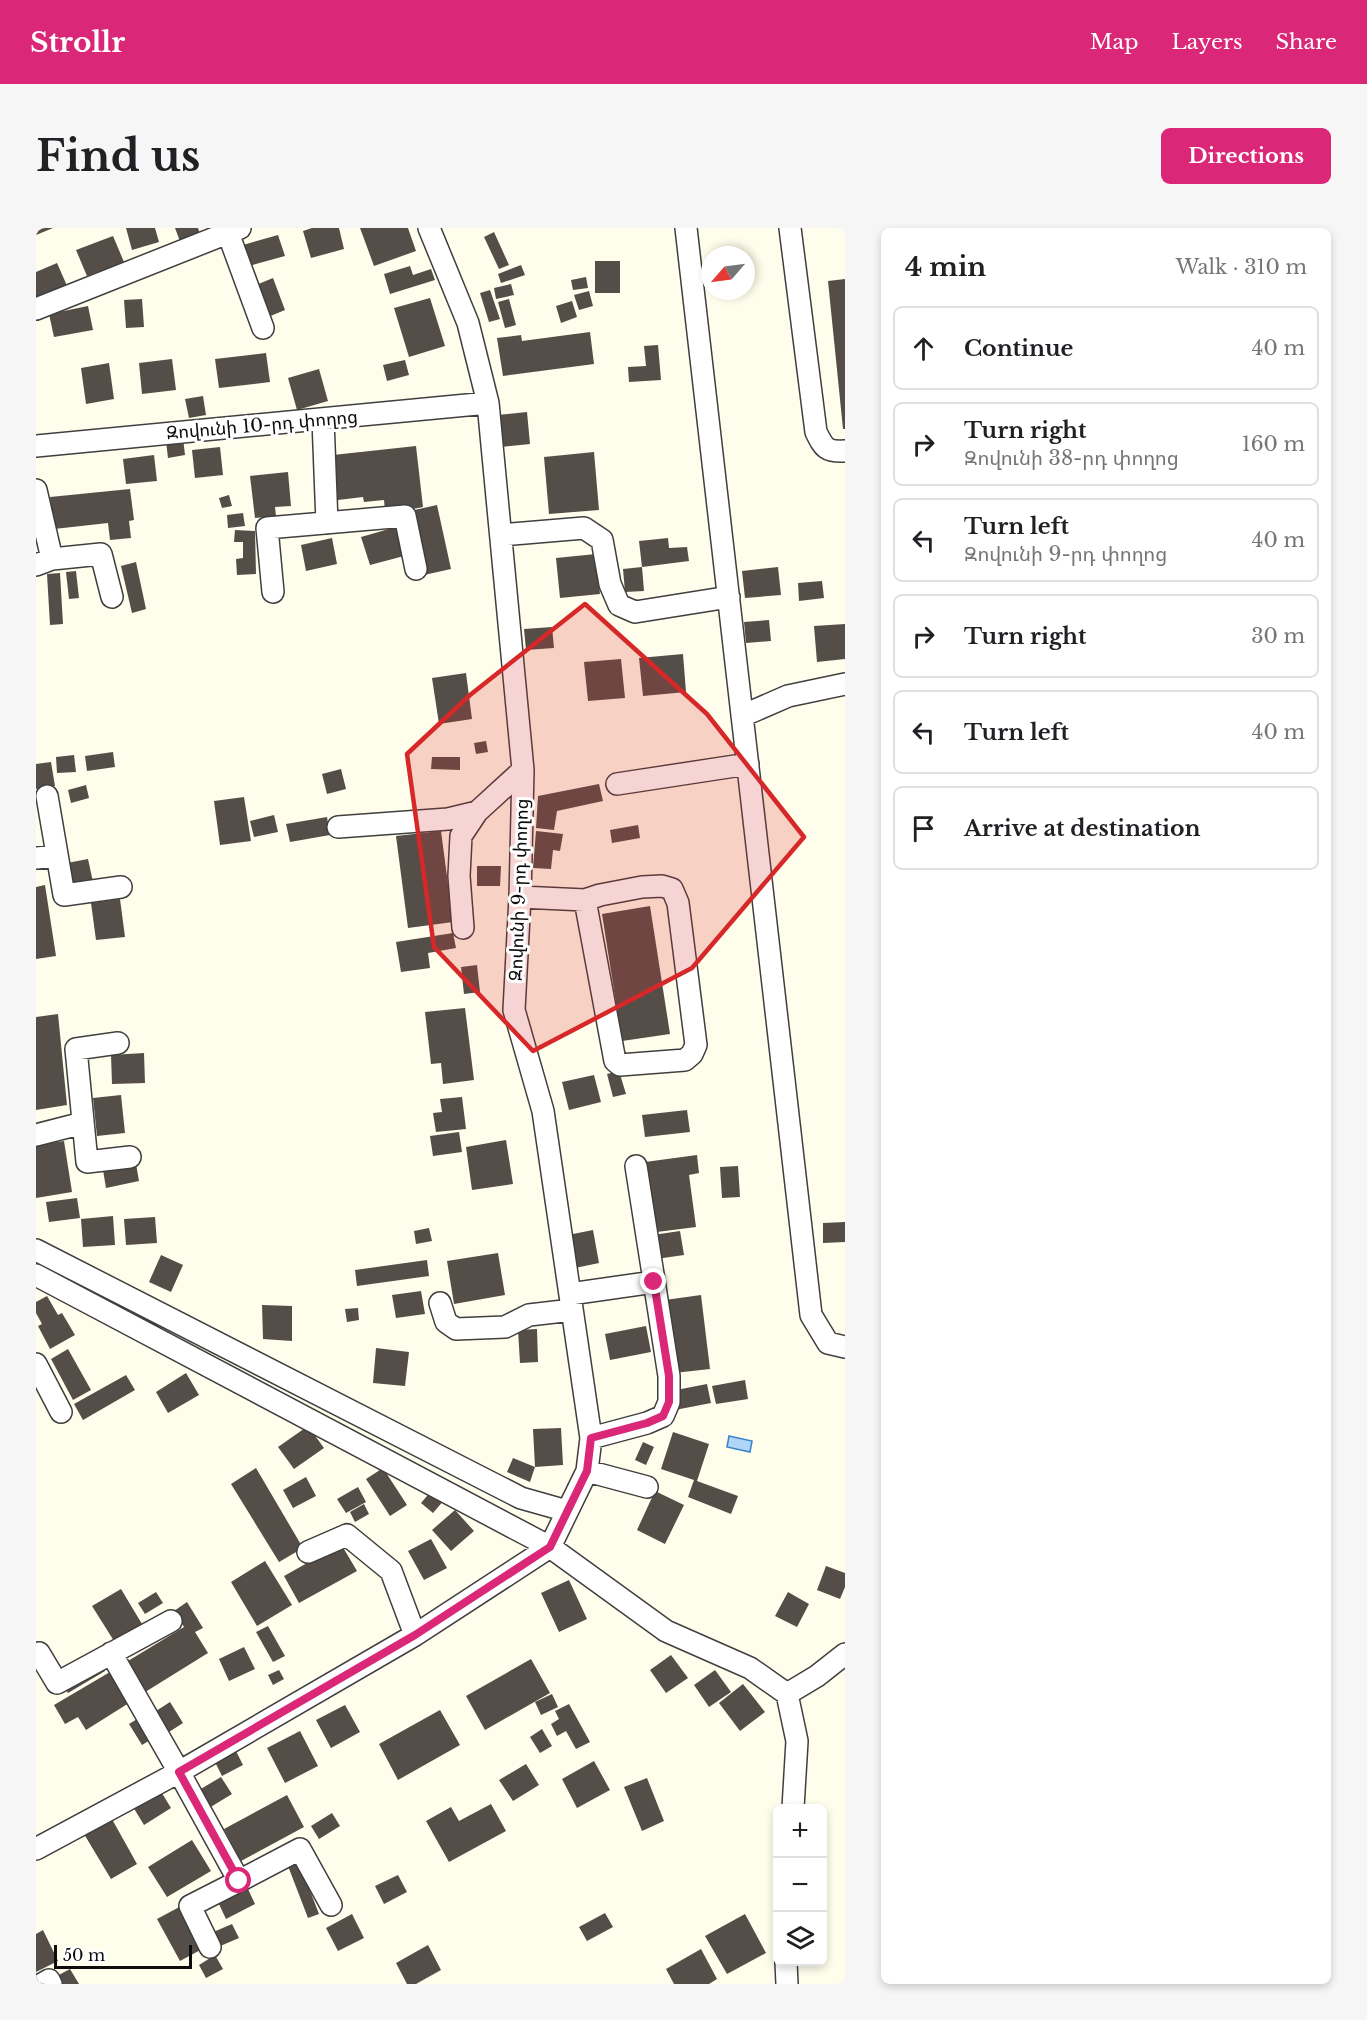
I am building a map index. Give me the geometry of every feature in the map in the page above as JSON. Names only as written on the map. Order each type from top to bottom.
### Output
[{"type":"street","name":"Զովունի 9-րդ փողոց","points":[[429,228],[468,323],[488,402],[523,770],[514,1010],[543,1112],[591,1438],[587,1471],[550,1547]]},
{"type":"street","points":[[686,228],[811,1316],[828,1343],[845,1347]]},
{"type":"street","points":[[790,228],[816,432],[824,447],[835,452],[845,451]]},
{"type":"street","points":[[36,309],[234,230],[263,328]]},
{"type":"street","name":"Զովունի 10-րդ փողոց","points":[[36,446],[323,420],[488,402]]},
{"type":"street","points":[[323,420],[327,523]]},
{"type":"street","points":[[36,490],[44,562],[101,554],[112,597]]},
{"type":"street","points":[[273,592],[267,528],[405,516],[416,569]]},
{"type":"street","points":[[501,535],[584,528],[602,540],[610,584],[619,605],[635,612],[729,597]]},
{"type":"street","points":[[742,716],[788,696],[845,684]]},
{"type":"street","points":[[617,784],[748,764]]},
{"type":"street","points":[[463,928],[459,876],[461,836],[477,812],[523,770]]},
{"type":"street","points":[[47,795],[46,857],[64,896],[121,887]]},
{"type":"street","points":[[338,827],[448,819],[477,812]]},
{"type":"street","points":[[520,897],[585,900],[642,887],[662,886],[672,889],[678,903],[696,1045],[692,1054],[685,1060],[620,1065],[615,1061],[585,900]]},
{"type":"street","points":[[118,1043],[76,1048],[87,1162],[130,1158]]},
{"type":"street","points":[[36,1135],[83,1123]]},
{"type":"street","points":[[591,1438],[647,1423],[663,1416],[669,1402],[669,1376],[636,1166]]},
{"type":"street","points":[[36,1250],[521,1498],[567,1511]]},
{"type":"street","points":[[36,1275],[550,1547],[666,1630],[750,1668],[787,1694],[797,1741],[793,1804]]},
{"type":"street","points":[[440,1303],[446,1322],[456,1329],[505,1327],[529,1315],[571,1302],[654,1282]]},
{"type":"street","points":[[36,1364],[61,1412]]},
{"type":"street","points":[[587,1471],[647,1487]]},
{"type":"street","points":[[308,1552],[347,1535],[391,1571],[415,1635]]},
{"type":"street","points":[[36,1849],[179,1772],[415,1635],[550,1547]]},
{"type":"street","points":[[39,1653],[57,1683],[171,1620]]},
{"type":"street","points":[[111,1653],[239,1881]]},
{"type":"street","points":[[787,1694],[817,1676],[845,1653]]},
{"type":"street","points":[[210,1947],[190,1906],[300,1849],[331,1905]]},
{"type":"street","points":[[786,1966],[787,1984]]},
{"type":"street","points":[[42,1984],[49,1980],[51,1984]]},
{"type":"highlighted area","points":[[585,604],[707,714],[804,837],[692,968],[533,1051],[434,947],[407,754],[470,695]]},
{"type":"water","points":[[729,1436],[752,1441],[750,1452],[727,1447]]},
{"type":"building","points":[[36,228],[53,228],[36,235]]},
{"type":"building","points":[[126,228],[155,228],[159,242],[132,250]]},
{"type":"building","points":[[175,228],[198,228],[201,237],[181,244]]},
{"type":"building","points":[[312,228],[339,228],[344,249],[311,258],[303,231]]},
{"type":"building","points":[[360,228],[408,228],[416,251],[374,266]]},
{"type":"building","points":[[494,232],[509,265],[499,269],[484,237]]},
{"type":"building","points":[[278,235],[285,256],[249,266],[243,245]]},
{"type":"building","points":[[113,236],[124,262],[87,276],[76,250]]},
{"type":"building","points":[[595,261],[620,261],[620,293],[595,293]]},
{"type":"building","points":[[57,263],[68,288],[36,303],[36,272]]},
{"type":"building","points":[[521,265],[525,275],[501,283],[498,274]]},
{"type":"building","points":[[410,266],[413,275],[431,269],[435,280],[390,294],[384,274]]},
{"type":"building","points":[[586,277],[588,288],[573,290],[571,280]]},
{"type":"building","points":[[273,278],[285,310],[268,317],[256,285]]},
{"type":"building","points":[[845,279],[845,429],[843,429],[828,281]]},
{"type":"building","points":[[511,284],[514,295],[496,299],[494,288]]},
{"type":"building","points":[[490,290],[500,319],[489,322],[480,293]]},
{"type":"building","points":[[589,291],[593,306],[579,310],[574,295]]},
{"type":"building","points":[[430,298],[445,346],[409,357],[394,308]]},
{"type":"building","points":[[142,299],[144,327],[126,328],[124,300]]},
{"type":"building","points":[[509,299],[516,325],[505,328],[498,302]]},
{"type":"building","points":[[572,301],[577,317],[561,323],[556,306]]},
{"type":"building","points":[[88,306],[93,330],[54,337],[49,314]]},
{"type":"building","points":[[590,332],[594,364],[503,376],[497,338],[521,335],[522,341]]},
{"type":"building","points":[[658,345],[661,380],[629,382],[628,367],[646,366],[644,346]]},
{"type":"building","points":[[266,353],[270,382],[219,388],[215,359]]},
{"type":"building","points":[[172,359],[176,390],[142,394],[139,363]]},
{"type":"building","points":[[405,360],[409,375],[387,381],[383,365]]},
{"type":"building","points":[[109,363],[114,399],[86,404],[81,368]]},
{"type":"building","points":[[319,369],[328,401],[297,410],[288,378]]},
{"type":"building","points":[[203,396],[206,415],[189,418],[185,399]]},
{"type":"building","points":[[527,412],[530,444],[501,447],[497,415]]},
{"type":"building","points":[[183,438],[185,455],[168,458],[166,441]]},
{"type":"building","points":[[416,446],[423,507],[403,511],[385,511],[384,500],[364,502],[363,497],[338,500],[333,455]]},
{"type":"building","points":[[220,447],[223,475],[195,478],[192,450]]},
{"type":"building","points":[[594,452],[599,510],[549,514],[544,457]]},
{"type":"building","points":[[154,455],[157,481],[126,484],[123,459]]},
{"type":"building","points":[[288,472],[291,506],[275,507],[276,516],[255,518],[250,476]]},
{"type":"building","points":[[130,489],[134,520],[129,521],[131,538],[110,540],[108,523],[54,529],[50,497]]},
{"type":"building","points":[[229,495],[232,506],[222,508],[219,498]]},
{"type":"building","points":[[437,505],[451,569],[424,575],[410,511]]},
{"type":"building","points":[[243,513],[245,526],[228,528],[227,515]]},
{"type":"building","points":[[396,527],[404,556],[370,565],[361,537]]},
{"type":"building","points":[[235,530],[255,531],[256,574],[237,575],[236,559],[243,558],[243,542],[234,542]]},
{"type":"building","points":[[332,538],[337,564],[306,571],[301,545]]},
{"type":"building","points":[[668,538],[669,548],[687,547],[689,561],[642,567],[639,541]]},
{"type":"building","points":[[596,554],[600,594],[560,598],[556,558]]},
{"type":"building","points":[[136,562],[146,609],[132,613],[121,566]]},
{"type":"building","points":[[642,567],[644,591],[625,592],[623,569]]},
{"type":"building","points":[[778,567],[781,595],[745,598],[742,571]]},
{"type":"building","points":[[76,571],[79,598],[69,599],[66,572]]},
{"type":"building","points":[[60,573],[63,624],[50,625],[47,574]]},
{"type":"building","points":[[822,581],[824,598],[799,601],[798,583]]},
{"type":"building","points":[[769,620],[771,641],[746,643],[744,622]]},
{"type":"building","points":[[845,624],[845,659],[817,662],[814,626]]},
{"type":"building","points":[[552,627],[554,648],[526,650],[524,629]]},
{"type":"building","points":[[683,654],[686,692],[643,696],[639,658]]},
{"type":"building","points":[[621,659],[625,698],[588,701],[584,662]]},
{"type":"building","points":[[466,673],[472,719],[439,724],[432,678]]},
{"type":"building","points":[[486,741],[488,752],[476,754],[474,743]]},
{"type":"building","points":[[113,752],[115,767],[87,771],[85,756]]},
{"type":"building","points":[[74,755],[76,772],[57,773],[56,757]]},
{"type":"building","points":[[432,757],[460,757],[460,770],[431,769]]},
{"type":"building","points":[[51,762],[55,786],[36,789],[36,764]]},
{"type":"building","points":[[341,769],[346,789],[327,794],[322,774]]},
{"type":"building","points":[[599,784],[603,801],[557,811],[554,830],[536,828],[538,796]]},
{"type":"building","points":[[86,785],[89,798],[71,803],[68,790]]},
{"type":"building","points":[[244,797],[251,841],[220,845],[214,801]]},
{"type":"building","points":[[274,815],[278,832],[254,837],[250,821]]},
{"type":"building","points":[[327,817],[330,835],[290,842],[286,824]]},
{"type":"building","points":[[638,825],[640,838],[612,843],[610,830]]},
{"type":"building","points":[[441,831],[453,922],[408,928],[396,836]]},
{"type":"building","points":[[536,831],[563,834],[560,851],[553,850],[551,869],[533,868]]},
{"type":"building","points":[[88,859],[93,882],[72,887],[67,863]]},
{"type":"building","points":[[477,866],[501,866],[500,886],[477,886]]},
{"type":"building","points":[[45,885],[56,956],[36,959],[36,887]]},
{"type":"building","points":[[120,899],[125,937],[96,940],[91,903]]},
{"type":"building","points":[[650,906],[670,1034],[622,1041],[602,914]]},
{"type":"building","points":[[453,933],[456,948],[428,953],[430,968],[401,972],[396,942]]},
{"type":"building","points":[[477,965],[480,992],[464,994],[461,967]]},
{"type":"building","points":[[465,1008],[474,1080],[443,1084],[441,1063],[431,1064],[425,1012]]},
{"type":"building","points":[[58,1014],[67,1105],[36,1110],[36,1017]]},
{"type":"building","points":[[144,1053],[145,1083],[112,1084],[111,1055]]},
{"type":"building","points":[[619,1071],[626,1094],[613,1097],[607,1074]]},
{"type":"building","points":[[594,1075],[601,1102],[569,1110],[562,1082]]},
{"type":"building","points":[[121,1095],[125,1133],[97,1136],[93,1098]]},
{"type":"building","points":[[462,1097],[466,1129],[436,1132],[433,1113],[442,1112],[440,1099]]},
{"type":"building","points":[[687,1110],[690,1132],[645,1137],[642,1115]]},
{"type":"building","points":[[459,1132],[462,1152],[433,1156],[430,1136]]},
{"type":"building","points":[[506,1140],[513,1184],[472,1190],[466,1147]]},
{"type":"building","points":[[64,1141],[72,1192],[36,1198],[36,1145]]},
{"type":"building","points":[[697,1155],[699,1173],[689,1175],[696,1227],[649,1233],[645,1162]]},
{"type":"building","points":[[136,1164],[139,1181],[106,1188],[103,1170]]},
{"type":"building","points":[[738,1166],[740,1197],[722,1198],[720,1167]]},
{"type":"building","points":[[77,1198],[80,1218],[49,1222],[46,1202]]},
{"type":"building","points":[[113,1216],[115,1245],[83,1247],[81,1219]]},
{"type":"building","points":[[155,1217],[157,1243],[126,1245],[124,1219]]},
{"type":"building","points":[[845,1222],[845,1242],[823,1243],[823,1223]]},
{"type":"building","points":[[429,1228],[432,1241],[416,1244],[414,1231]]},
{"type":"building","points":[[593,1230],[599,1263],[575,1268],[568,1235]]},
{"type":"building","points":[[680,1231],[684,1255],[656,1259],[653,1235]]},
{"type":"building","points":[[498,1253],[505,1295],[454,1304],[447,1261]]},
{"type":"building","points":[[161,1255],[183,1265],[171,1292],[149,1282]]},
{"type":"building","points":[[427,1260],[429,1276],[357,1286],[355,1270]]},
{"type":"building","points":[[421,1291],[425,1314],[396,1318],[392,1295]]},
{"type":"building","points":[[701,1295],[710,1369],[674,1373],[665,1300]]},
{"type":"building","points":[[47,1296],[58,1315],[62,1313],[75,1335],[50,1349],[38,1326],[42,1324],[36,1313],[36,1302]]},
{"type":"building","points":[[262,1305],[292,1306],[292,1341],[263,1339]]},
{"type":"building","points":[[358,1308],[359,1320],[347,1322],[345,1309]]},
{"type":"building","points":[[646,1326],[651,1352],[610,1360],[605,1334]]},
{"type":"building","points":[[537,1329],[538,1362],[520,1363],[518,1330]]},
{"type":"building","points":[[376,1348],[409,1352],[405,1386],[373,1383]]},
{"type":"building","points":[[68,1349],[91,1390],[73,1400],[51,1359]]},
{"type":"building","points":[[186,1373],[199,1395],[168,1413],[156,1392]]},
{"type":"building","points":[[126,1375],[135,1390],[83,1420],[74,1404]]},
{"type":"building","points":[[745,1380],[748,1399],[716,1404],[712,1386]]},
{"type":"building","points":[[707,1384],[711,1403],[675,1410],[671,1391]]},
{"type":"building","points":[[308,1426],[324,1448],[294,1469],[278,1447]]},
{"type":"building","points":[[561,1428],[563,1465],[535,1467],[533,1429]]},
{"type":"building","points":[[673,1432],[709,1444],[697,1481],[738,1496],[731,1514],[688,1497],[694,1480],[661,1469]]},
{"type":"building","points":[[643,1442],[654,1447],[646,1465],[635,1460]]},
{"type":"building","points":[[513,1458],[535,1467],[530,1482],[507,1472]]},
{"type":"building","points":[[256,1468],[303,1548],[279,1562],[231,1484]]},
{"type":"building","points":[[383,1468],[407,1505],[390,1516],[366,1479]]},
{"type":"building","points":[[306,1477],[316,1496],[293,1508],[283,1490]]},
{"type":"building","points":[[358,1487],[366,1502],[346,1513],[337,1499]]},
{"type":"building","points":[[433,1489],[445,1499],[433,1513],[421,1503]]},
{"type":"building","points":[[655,1491],[684,1505],[665,1544],[637,1530]]},
{"type":"building","points":[[364,1504],[369,1514],[355,1522],[350,1512]]},
{"type":"building","points":[[455,1510],[474,1531],[451,1551],[432,1530]]},
{"type":"building","points":[[431,1539],[447,1568],[424,1580],[408,1551]]},
{"type":"building","points":[[341,1544],[357,1571],[299,1603],[284,1576]]},
{"type":"building","points":[[265,1561],[292,1605],[257,1626],[231,1582]]},
{"type":"building","points":[[826,1566],[845,1573],[845,1587],[840,1599],[817,1590]]},
{"type":"building","points":[[569,1580],[587,1619],[559,1632],[541,1593]]},
{"type":"building","points":[[121,1589],[142,1624],[114,1641],[92,1606]]},
{"type":"building","points":[[156,1592],[163,1603],[145,1614],[138,1603]]},
{"type":"building","points":[[788,1592],[809,1604],[797,1627],[775,1616]]},
{"type":"building","points":[[187,1602],[203,1628],[195,1632],[208,1653],[142,1694],[123,1664],[184,1627],[174,1611]]},
{"type":"building","points":[[268,1626],[285,1656],[273,1662],[256,1632]]},
{"type":"building","points":[[244,1647],[255,1669],[229,1681],[219,1659]]},
{"type":"building","points":[[671,1655],[688,1678],[666,1693],[650,1670]]},
{"type":"building","points":[[531,1659],[550,1693],[485,1730],[466,1696]]},
{"type":"building","points":[[100,1664],[105,1671],[68,1693],[63,1686]]},
{"type":"building","points":[[279,1670],[284,1679],[273,1685],[268,1675]]},
{"type":"building","points":[[715,1670],[731,1692],[709,1707],[694,1685]]},
{"type":"building","points":[[110,1672],[129,1703],[86,1730],[78,1717],[65,1724],[54,1705]]},
{"type":"building","points":[[743,1684],[765,1712],[740,1731],[719,1703]]},
{"type":"building","points":[[552,1694],[558,1707],[541,1715],[535,1702]]},
{"type":"building","points":[[170,1702],[183,1723],[169,1732],[156,1711]]},
{"type":"building","points":[[569,1704],[590,1742],[576,1749],[566,1731],[557,1736],[551,1724],[559,1719],[555,1711]]},
{"type":"building","points":[[345,1705],[360,1732],[331,1748],[316,1720]]},
{"type":"building","points":[[440,1710],[460,1745],[398,1780],[379,1744]]},
{"type":"building","points":[[142,1716],[155,1737],[142,1745],[129,1724]]},
{"type":"building","points":[[542,1729],[552,1746],[540,1753],[530,1737]]},
{"type":"building","points":[[300,1731],[318,1766],[285,1783],[267,1748]]},
{"type":"building","points":[[234,1747],[243,1765],[222,1776],[213,1758]]},
{"type":"building","points":[[594,1761],[610,1790],[577,1808],[562,1779]]},
{"type":"building","points":[[526,1764],[539,1785],[513,1801],[499,1780]]},
{"type":"building","points":[[221,1777],[232,1794],[209,1808],[199,1790]]},
{"type":"building","points":[[647,1778],[664,1821],[642,1831],[624,1787]]},
{"type":"building","points":[[157,1785],[171,1808],[144,1825],[130,1802]]},
{"type":"building","points":[[287,1795],[304,1827],[241,1861],[224,1829]]},
{"type":"building","points":[[491,1804],[506,1831],[449,1862],[426,1821],[451,1807],[459,1821]]},
{"type":"building","points":[[108,1812],[137,1864],[111,1879],[81,1829]]},
{"type":"building","points":[[332,1813],[340,1826],[319,1839],[311,1826]]},
{"type":"building","points":[[192,1840],[211,1871],[167,1897],[148,1867]]},
{"type":"building","points":[[299,1862],[319,1914],[308,1918],[288,1866]]},
{"type":"building","points":[[398,1875],[407,1892],[384,1904],[375,1886]]},
{"type":"building","points":[[247,1887],[255,1904],[226,1919],[218,1902]]},
{"type":"building","points":[[183,1905],[206,1947],[180,1961],[157,1919]]},
{"type":"building","points":[[605,1913],[613,1927],[587,1941],[579,1927]]},
{"type":"building","points":[[352,1914],[364,1938],[338,1951],[326,1928]]},
{"type":"building","points":[[745,1914],[766,1953],[727,1974],[705,1936]]},
{"type":"building","points":[[232,1924],[239,1938],[218,1947],[211,1933]]},
{"type":"building","points":[[43,1930],[58,1961],[36,1972],[36,1934]]},
{"type":"building","points":[[428,1945],[441,1970],[416,1984],[407,1984],[396,1963]]},
{"type":"building","points":[[701,1949],[717,1979],[709,1984],[674,1984],[666,1969]]},
{"type":"building","points":[[215,1955],[223,1969],[206,1978],[199,1965]]},
{"type":"building","points":[[70,1969],[79,1984],[59,1984],[55,1977]]},
{"type":"route","points":[[239,1881],[179,1772],[415,1635],[550,1547],[587,1471],[591,1438],[647,1423],[663,1416],[669,1402],[669,1376],[654,1282]]}]
